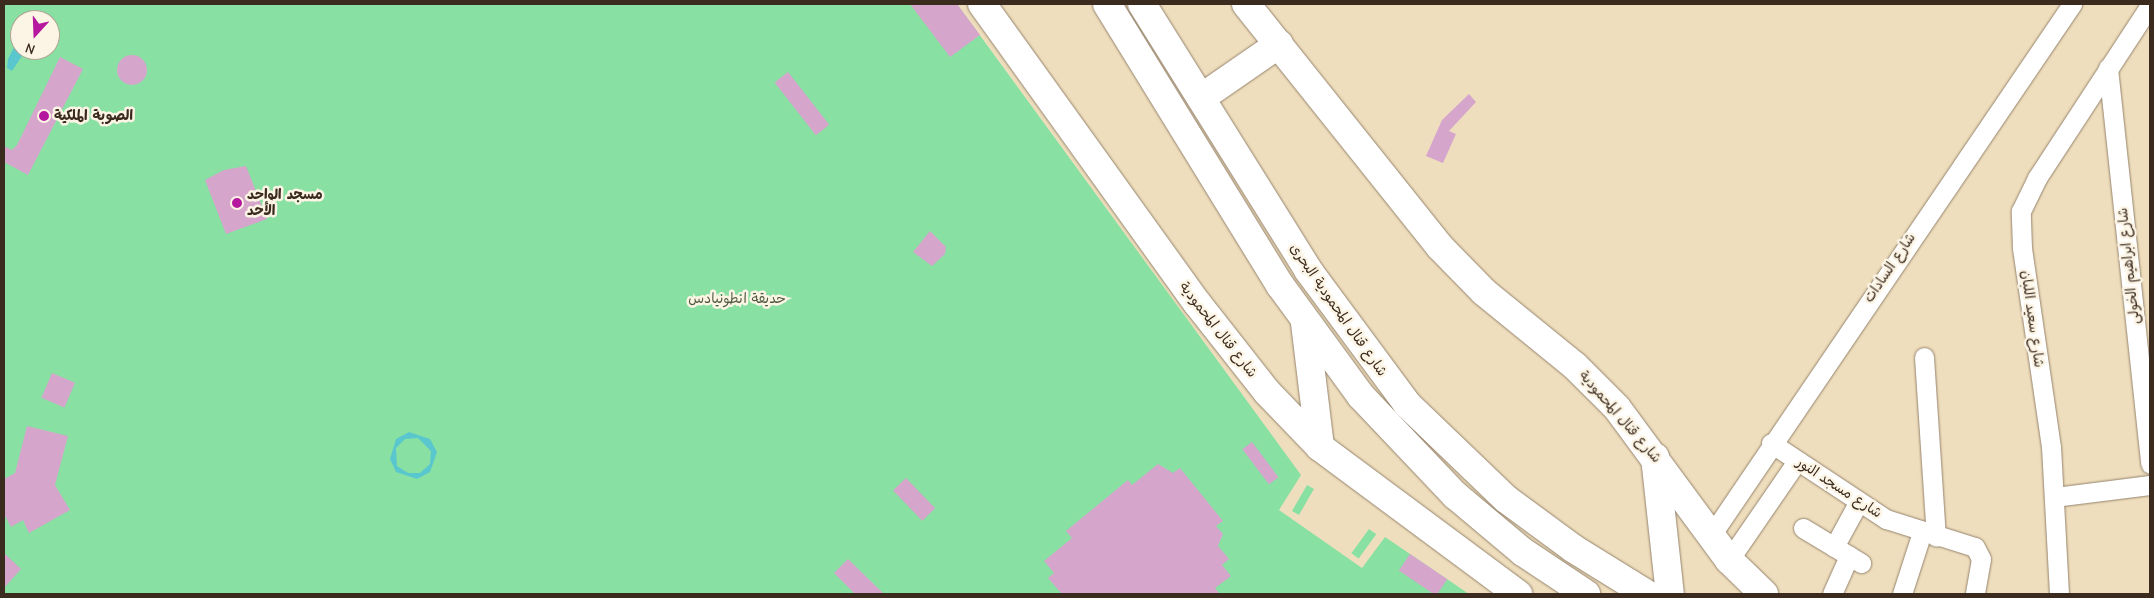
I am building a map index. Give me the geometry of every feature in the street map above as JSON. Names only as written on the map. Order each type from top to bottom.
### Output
[{"type":"main road","name":"شارع قنال المحمودية","points":[[982,4],[1219,334],[1320,447],[1518,594]]},
{"type":"main road","points":[[1106,4],[1305,322],[1361,396],[1422,464],[1502,535],[1586,594]]},
{"type":"main road","name":"شارع قنال المحمودية البحرى","points":[[1142,4],[1308,270],[1407,404],[1512,504],[1648,594]]},
{"type":"main road","name":"شارع قنال المحمودية","points":[[1246,4],[1440,247],[1484,292],[1582,373],[1655,455],[1730,560],[1764,594]]},
{"type":"main road","points":[[1201,98],[1279,44]]},
{"type":"main road","points":[[1305,322],[1320,447]]},
{"type":"main road","points":[[1655,455],[1670,594]]},
{"type":"street","name":"شارع السادات","points":[[1712,534],[1771,443],[2072,4]]},
{"type":"street","points":[[2149,7],[2150,33]]},
{"type":"street","name":"شارع سعيد اللبان","points":[[2059,594],[2055,497],[2020,238],[2021,211],[2037,178],[2149,7]]},
{"type":"street","name":"شارع ابراهيم الخولى","points":[[2108,68],[2150,464]]},
{"type":"street","points":[[1902,594],[1929,534],[1924,357]]},
{"type":"street","name":"شارع مسجد النور","points":[[1771,443],[1858,503],[1929,534],[1968,544],[1981,559],[1975,594]]},
{"type":"street","points":[[1730,560],[1797,461]]},
{"type":"street","points":[[2055,497],[2150,485]]},
{"type":"street","points":[[1832,594],[1848,555],[1858,503]]},
{"type":"street","points":[[1803,528],[1848,555]]},
{"type":"green space","name":"حديقة انطونيادس","points":[[4,4],[957,4],[1301,475],[1279,510],[1362,568],[1385,537],[1469,594],[4,594]]},
{"type":"green space","points":[[1307,485],[1314,489],[1299,515],[1292,511]]},
{"type":"green space","points":[[1369,529],[1376,534],[1359,559],[1351,553]]},
{"type":"water","points":[[10,55],[10,60],[19,60],[12,71],[7,68]]},
{"type":"water","points":[[409,432],[430,439],[437,452],[430,472],[417,479],[396,472],[390,459],[396,439]],"holes":[[[418,438],[431,451],[430,464],[420,473],[408,473],[397,466],[396,448],[405,439]]]},
{"type":"building","points":[[910,4],[957,4],[980,35],[950,57]]},
{"type":"building","points":[[132,55],[143,59],[147,70],[143,81],[132,85],[121,81],[117,70],[121,59]]},
{"type":"building","name":"الصوبة الملكية","points":[[60,57],[83,69],[28,175],[4,162],[4,146],[12,150],[17,145]]},
{"type":"building","points":[[788,72],[829,125],[816,135],[775,82]]},
{"type":"building","points":[[1469,94],[1476,102],[1449,131],[1456,134],[1443,163],[1426,156],[1442,120]]},
{"type":"building","name":"مسجد الواحد الأحد","points":[[246,166],[267,219],[226,234],[205,180],[224,170]]},
{"type":"building","points":[[930,231],[946,247],[945,254],[932,266],[913,252]]},
{"type":"building","points":[[52,373],[75,383],[64,408],[41,398]]},
{"type":"building","points":[[27,426],[68,436],[55,485],[70,510],[29,533],[23,520],[11,527],[4,514],[4,479],[15,473]]},
{"type":"building","points":[[1252,442],[1278,477],[1269,484],[1242,449]]},
{"type":"building","points":[[1158,464],[1173,473],[1180,468],[1223,521],[1216,526],[1223,534],[1218,546],[1229,559],[1222,565],[1231,576],[1215,588],[1220,594],[1062,594],[1048,578],[1054,573],[1044,561],[1072,538],[1066,531],[1128,480],[1132,485]]},
{"type":"building","points":[[906,478],[935,508],[922,521],[893,491]]},
{"type":"building","points":[[4,553],[21,569],[4,588]]},
{"type":"building","points":[[1410,554],[1447,579],[1437,594],[1434,594],[1399,571]]},
{"type":"building","points":[[848,559],[884,594],[855,594],[834,573]]},
{"type":"place","name":"الصوبة الملكية","points":[[44,116]]},
{"type":"place","name":"مسجد الواحد الأحد","points":[[237,203]]}]
